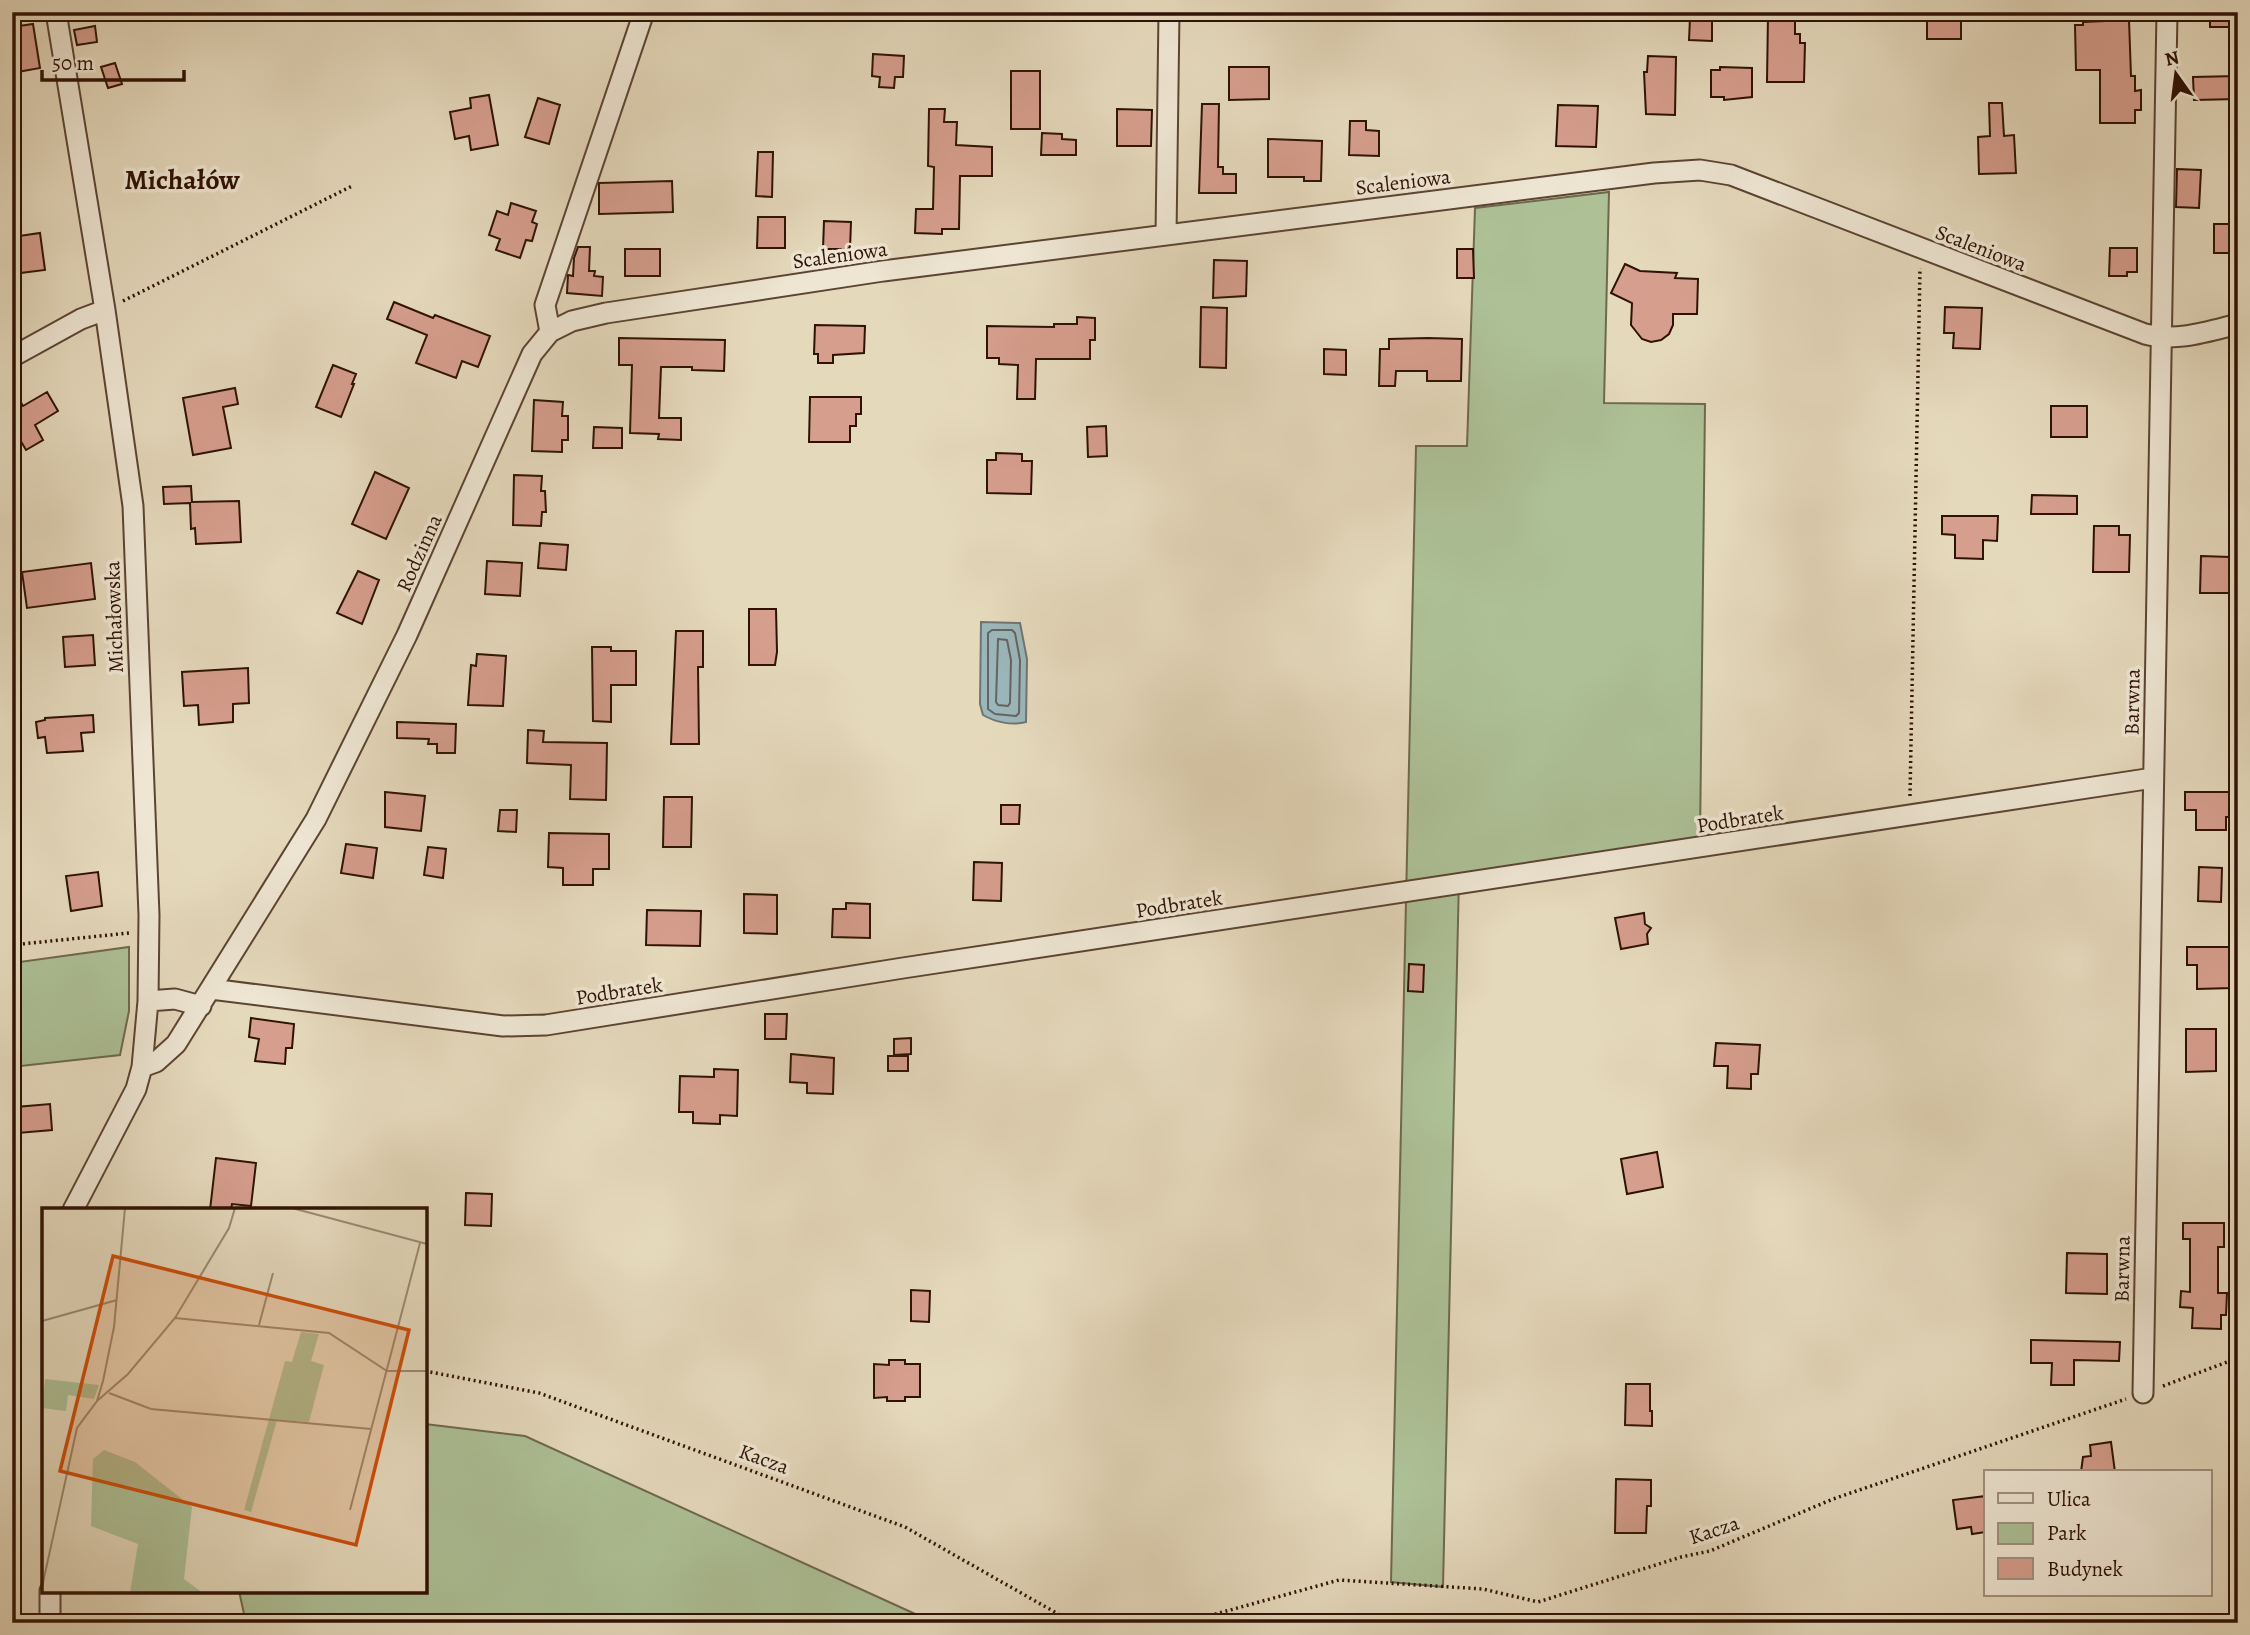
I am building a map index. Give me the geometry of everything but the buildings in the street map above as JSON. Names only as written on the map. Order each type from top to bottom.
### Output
[{"type":"street","name":"Michałowska","points":[[56,12],[105,310],[133,506],[149,930],[148,1001],[142,1066],[136,1089],[73,1208]]},
{"type":"street","points":[[550,332],[545,305],[644,12]]},
{"type":"street","points":[[1166,235],[1169,12]]},
{"type":"street","name":"Barwna","points":[[2143,1393],[2167,12]]},
{"type":"street","name":"Scaleniowa","points":[[550,332],[572,321],[606,313],[895,270],[1654,173],[1700,170],[1731,175],[2124,327],[2163,338],[2184,337],[2238,324]]},
{"type":"street","points":[[12,358],[81,319],[105,310]]},
{"type":"street","name":"Rodzinna","points":[[142,1066],[156,1062],[176,1044],[316,819],[407,635],[532,354],[550,332]]},
{"type":"street","name":"Podbratek","points":[[211,989],[503,1026],[546,1025],[2153,778]]},
{"type":"street","points":[[148,1001],[175,999],[201,1006]]},
{"type":"street","points":[[50,1593],[50,1623]]},
{"type":"path","points":[[105,310],[354,185]]},
{"type":"path","points":[[1910,816],[1921,248]]},
{"type":"path","points":[[12,945],[149,930]]},
{"type":"path","name":"Kacza","points":[[1183,1623],[1339,1580],[1483,1589],[1538,1602],[1681,1557],[1710,1551],[1833,1499],[2238,1358]]},
{"type":"path","name":"Kacza","points":[[427,1371],[539,1393],[905,1527],[1074,1623]]},
{"type":"green space","points":[[1609,192],[1604,403],[1705,404],[1700,840],[1459,877],[1443,1587],[1391,1582],[1416,446],[1467,446],[1475,208]]},
{"type":"green space","points":[[129,947],[129,1011],[120,1055],[12,1067],[12,963]]},
{"type":"green space","points":[[427,1424],[525,1436],[935,1623],[246,1623],[239,1593],[427,1593]]},
{"type":"water","points":[[981,622],[1020,623],[1027,659],[1026,722],[1004,723],[983,715],[980,704]]},
{"type":"district","name":"Michałów","points":[[182,179]]}]
